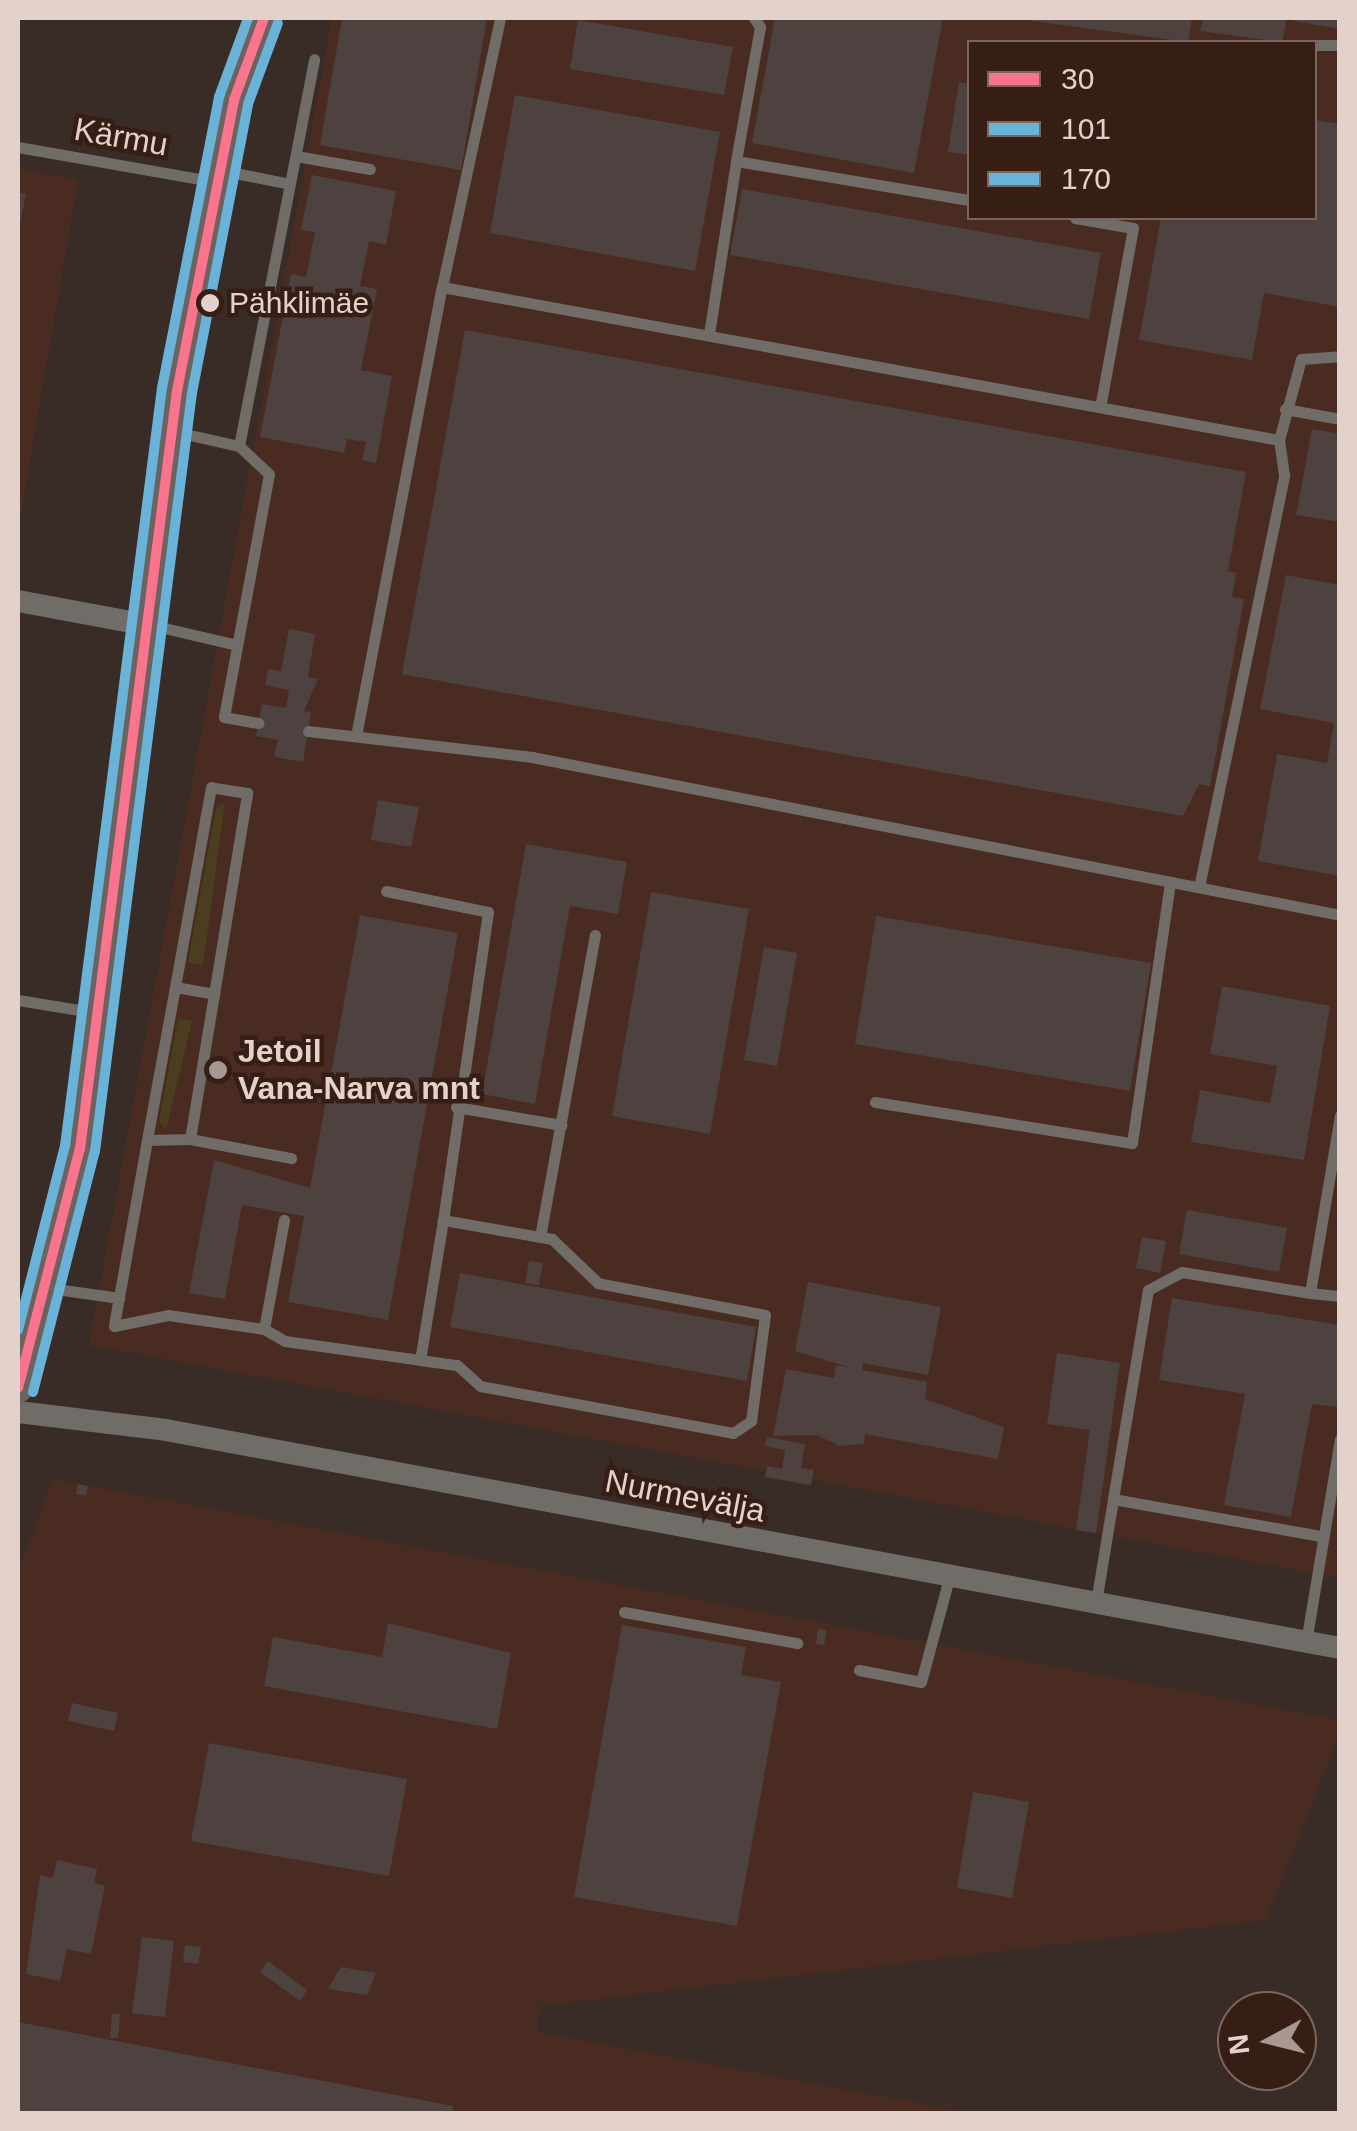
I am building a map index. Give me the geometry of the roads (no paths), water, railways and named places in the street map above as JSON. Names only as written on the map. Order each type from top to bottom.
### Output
[{"type":"main road","points":[[18,1388],[49,1288],[98,1013],[142,624],[217,176],[264,18]]},
{"type":"street","points":[[18,600],[142,624]]},
{"type":"street","name":"Nurmevälja","points":[[18,1412],[166,1430],[1340,1648]]},
{"type":"lane","points":[[356,736],[442,287],[500,18]]},
{"type":"lane","points":[[708,334],[760,28],[754,18]]},
{"type":"lane","points":[[239,446],[314,59]]},
{"type":"lane","name":"Kärmu","points":[[18,147],[290,184]]},
{"type":"lane","points":[[296,156],[370,168]]},
{"type":"lane","points":[[736,162],[967,200]]},
{"type":"lane","points":[[1086,220],[1132,228],[1101,403]]},
{"type":"lane","points":[[442,287],[1101,403],[1279,440]]},
{"type":"lane","points":[[1199,888],[1284,475],[1279,440],[1286,409],[1301,359],[1340,356]]},
{"type":"lane","points":[[1286,409],[1340,420]]},
{"type":"lane","points":[[172,430],[239,446],[268,474],[224,717],[258,723]]},
{"type":"lane","points":[[142,624],[238,645]]},
{"type":"lane","points":[[308,730],[532,756],[1340,915]]},
{"type":"lane","points":[[190,1139],[247,793],[211,787],[114,1326],[168,1314],[264,1329],[284,1341],[457,1366],[480,1386],[733,1433],[751,1420],[765,1314],[598,1283],[540,1237],[443,1220]]},
{"type":"lane","points":[[875,1102],[1132,1143],[1170,882]]},
{"type":"lane","points":[[386,891],[488,912],[420,1360]]},
{"type":"lane","points":[[540,1237],[596,934]]},
{"type":"lane","points":[[175,987],[214,994]]},
{"type":"lane","points":[[18,1000],[98,1013]]},
{"type":"lane","points":[[456,1107],[561,1125]]},
{"type":"lane","points":[[1310,1293],[1340,1116]]},
{"type":"lane","points":[[147,1140],[190,1139],[291,1158]]},
{"type":"lane","points":[[264,1329],[284,1220]]},
{"type":"lane","points":[[1096,1604],[1148,1290],[1182,1272],[1340,1296]]},
{"type":"lane","points":[[49,1288],[119,1298]]},
{"type":"lane","points":[[1306,1642],[1340,1440]]},
{"type":"lane","points":[[1113,1499],[1321,1536]]},
{"type":"lane","points":[[859,1670],[921,1682],[949,1578]]},
{"type":"lane","points":[[624,1612],[797,1643]]},
{"type":"place","name":"Pähklimäe","points":[[210,303]]},
{"type":"place","name":"Jetoil Vana-Narva mnt","points":[[218,1070]]}]
